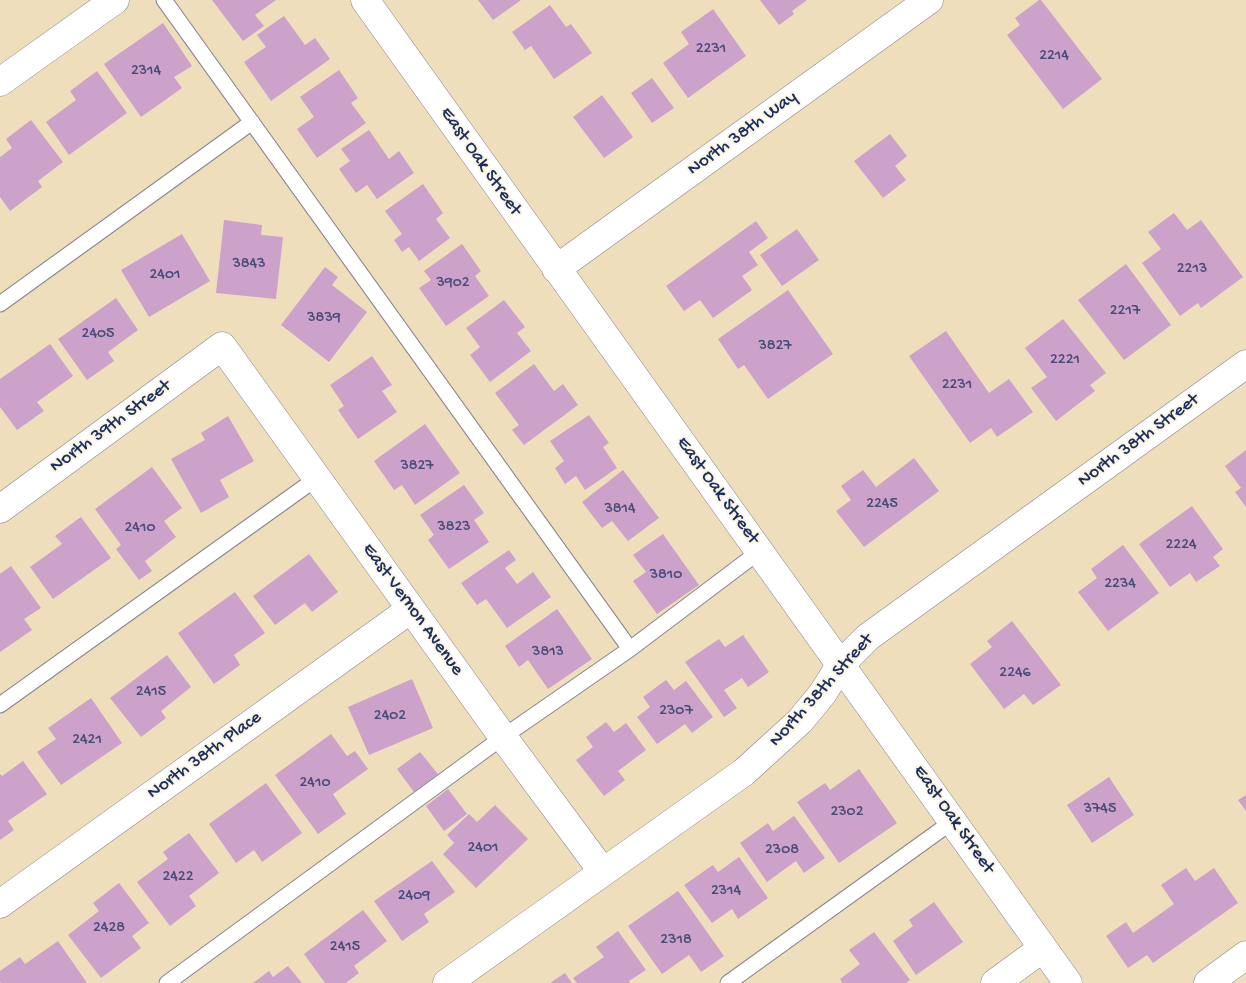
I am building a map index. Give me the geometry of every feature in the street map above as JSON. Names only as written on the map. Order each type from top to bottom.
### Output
[{"type":"street","points":[[0,82],[115,0]]},
{"type":"street","name":"East Oak Street","points":[[365,0],[1068,983]]},
{"type":"street","name":"North 38th Way","points":[[556,269],[929,0]]},
{"type":"street","name":"East Vernon Avenue","points":[[222,346],[503,737],[603,872]]},
{"type":"street","name":"North 39th Street","points":[[0,509],[222,346]]},
{"type":"street","name":"North 38th Street","points":[[447,983],[744,772],[800,721],[823,692],[841,664],[868,637],[1246,364]]},
{"type":"street","name":"North 38th Place","points":[[0,904],[411,609]]},
{"type":"street","points":[[995,983],[1043,948]]},
{"type":"street","points":[[1208,983],[1246,955]]},
{"type":"lane","points":[[164,0],[630,649]]},
{"type":"lane","points":[[0,304],[252,122]]},
{"type":"lane","points":[[0,705],[317,478]]},
{"type":"lane","points":[[167,983],[503,737],[630,649],[760,551]]},
{"type":"lane","points":[[728,983],[953,821]]},
{"type":"building","points":[[212,0],[276,0],[255,15],[264,26],[243,41]]},
{"type":"building","points":[[478,0],[521,0],[493,20]]},
{"type":"building","points":[[760,0],[807,0],[792,11],[794,14],[779,25]]},
{"type":"building","points":[[1041,0],[1102,79],[1063,109],[1007,35],[1020,25],[1015,18]]},
{"type":"building","points":[[550,5],[566,27],[571,24],[592,53],[554,79],[531,46],[525,50],[512,32]]},
{"type":"building","points":[[713,9],[746,56],[688,98],[663,63],[689,44],[681,32]]},
{"type":"building","points":[[284,16],[305,45],[315,38],[330,59],[271,101],[244,62],[266,47],[257,35]]},
{"type":"building","points":[[163,23],[192,66],[174,77],[182,88],[141,117],[104,64]]},
{"type":"building","points":[[339,70],[358,98],[351,103],[366,123],[317,158],[297,129],[314,117],[300,97]]},
{"type":"building","points":[[97,71],[127,113],[69,155],[46,122],[76,100],[70,91]]},
{"type":"building","points":[[652,78],[674,108],[652,123],[631,93]]},
{"type":"building","points":[[602,95],[633,137],[604,158],[573,117]]},
{"type":"building","points":[[31,120],[63,162],[38,181],[42,187],[10,211],[0,197],[0,157],[12,148],[6,139]]},
{"type":"building","points":[[369,130],[389,159],[399,151],[414,173],[377,199],[367,185],[356,193],[339,169],[350,161],[341,149]]},
{"type":"building","points":[[890,134],[907,156],[895,166],[906,180],[883,198],[854,161]]},
{"type":"building","points":[[423,184],[443,213],[436,219],[450,238],[419,261],[409,247],[402,252],[394,240],[402,234],[385,211]]},
{"type":"building","points":[[1174,213],[1187,230],[1201,220],[1243,277],[1201,308],[1198,303],[1180,316],[1142,263],[1161,249],[1148,232]]},
{"type":"building","points":[[224,220],[262,225],[261,235],[283,237],[276,299],[216,293]]},
{"type":"building","points":[[756,221],[768,238],[749,252],[758,265],[742,276],[752,290],[713,318],[700,300],[684,311],[666,286]]},
{"type":"building","points":[[797,229],[819,260],[782,286],[760,255]]},
{"type":"building","points":[[182,234],[210,281],[149,317],[121,270]]},
{"type":"building","points":[[462,244],[481,271],[475,276],[489,296],[446,326],[419,288],[431,280],[424,271]]},
{"type":"building","points":[[1126,264],[1171,325],[1124,360],[1078,300]]},
{"type":"building","points":[[325,267],[338,277],[332,285],[367,312],[329,362],[281,325]]},
{"type":"building","points":[[788,290],[833,354],[768,399],[744,365],[738,369],[718,339]]},
{"type":"building","points":[[116,298],[138,330],[108,352],[114,361],[87,380],[58,339]]},
{"type":"building","points":[[504,300],[525,327],[517,333],[531,351],[490,382],[470,355],[480,347],[466,328]]},
{"type":"building","points":[[1063,319],[1106,373],[1090,385],[1095,391],[1056,421],[1031,388],[1047,377],[1025,348]]},
{"type":"building","points":[[946,331],[989,393],[1009,379],[1033,412],[997,437],[991,428],[970,443],[909,356]]},
{"type":"building","points":[[50,344],[73,376],[37,402],[44,411],[17,430],[0,407],[0,379]]},
{"type":"building","points":[[372,356],[392,385],[382,391],[397,412],[358,439],[338,410],[344,406],[330,385]]},
{"type":"building","points":[[534,364],[554,391],[563,384],[578,405],[524,445],[512,430],[519,425],[495,393]]},
{"type":"building","points":[[589,415],[609,443],[603,447],[617,468],[585,490],[576,476],[565,484],[555,468],[564,461],[550,441]]},
{"type":"building","points":[[228,416],[254,461],[220,480],[229,497],[201,513],[171,459],[205,440],[201,433]]},
{"type":"building","points":[[425,424],[460,473],[415,505],[402,485],[394,490],[374,461]]},
{"type":"building","points":[[1246,450],[1246,507],[1235,492],[1241,488],[1225,466]]},
{"type":"building","points":[[914,458],[939,491],[864,547],[836,511],[851,500],[841,486],[863,470],[876,487]]},
{"type":"building","points":[[152,467],[182,508],[164,521],[176,537],[145,561],[152,571],[139,580],[116,549],[121,545],[95,509]]},
{"type":"building","points":[[623,470],[659,518],[628,541],[612,521],[602,528],[582,502]]},
{"type":"building","points":[[464,485],[484,513],[474,520],[489,542],[449,569],[428,540],[434,535],[420,515]]},
{"type":"building","points":[[1192,506],[1223,549],[1213,557],[1220,566],[1196,582],[1190,573],[1170,587],[1139,544]]},
{"type":"building","points":[[81,517],[111,558],[53,599],[30,567],[62,544],[55,536]]},
{"type":"building","points":[[663,534],[699,585],[657,614],[633,581],[646,572],[633,555]]},
{"type":"building","points":[[1123,545],[1159,593],[1108,631],[1078,592],[1097,578],[1091,569]]},
{"type":"building","points":[[509,550],[516,560],[505,568],[517,584],[533,572],[551,597],[507,628],[486,599],[477,605],[461,583]]},
{"type":"building","points":[[309,554],[338,592],[312,612],[305,603],[275,625],[253,596]]},
{"type":"building","points":[[11,566],[41,608],[24,619],[32,630],[0,652],[0,574]]},
{"type":"building","points":[[235,592],[265,633],[234,655],[240,665],[214,684],[178,633]]},
{"type":"building","points":[[557,609],[592,659],[548,689],[528,660],[519,667],[505,646]]},
{"type":"building","points":[[1012,621],[1061,685],[1033,705],[1024,694],[1004,709],[970,664],[992,647],[987,641]]},
{"type":"building","points":[[743,635],[769,672],[748,687],[742,678],[724,690],[737,708],[724,717],[685,662],[719,639],[725,647]]},
{"type":"building","points":[[167,655],[191,687],[161,711],[166,718],[141,737],[110,698]]},
{"type":"building","points":[[412,679],[433,728],[369,755],[348,707]]},
{"type":"building","points":[[666,680],[674,690],[686,681],[713,717],[692,733],[685,724],[657,744],[637,717],[650,707],[643,697]]},
{"type":"building","points":[[91,698],[122,743],[61,785],[37,752],[56,739],[48,728]]},
{"type":"building","points":[[606,722],[614,732],[626,723],[646,750],[618,771],[625,780],[604,796],[576,760],[593,747],[586,737]]},
{"type":"building","points":[[331,734],[347,756],[355,751],[368,769],[333,794],[346,814],[318,834],[275,775]]},
{"type":"building","points":[[420,752],[438,774],[414,792],[397,769]]},
{"type":"building","points":[[23,761],[47,794],[8,821],[14,830],[0,840],[0,774],[2,776]]},
{"type":"building","points":[[859,769],[897,823],[839,863],[797,802],[825,783],[830,790]]},
{"type":"building","points":[[1109,777],[1134,815],[1092,843],[1067,805]]},
{"type":"building","points":[[266,783],[302,833],[262,862],[254,850],[236,863],[209,824]]},
{"type":"building","points":[[448,789],[467,814],[444,831],[426,806]]},
{"type":"building","points":[[1246,795],[1246,811],[1238,800]]},
{"type":"building","points":[[495,805],[528,839],[476,888],[443,854],[454,843],[447,835],[469,814],[477,822]]},
{"type":"building","points":[[794,816],[825,858],[804,873],[796,861],[767,882],[740,843],[768,823],[773,831]]},
{"type":"building","points":[[189,833],[219,873],[189,896],[196,906],[170,926],[137,882],[168,859],[163,852]]},
{"type":"building","points":[[739,857],[768,898],[738,919],[732,909],[712,923],[684,885],[713,865],[718,872]]},
{"type":"building","points":[[432,861],[455,892],[424,914],[429,922],[402,941],[374,901]]},
{"type":"building","points":[[1186,868],[1195,881],[1214,868],[1238,903],[1153,963],[1147,955],[1128,968],[1106,936],[1126,922],[1133,933],[1174,904],[1161,885]]},
{"type":"building","points":[[119,883],[149,923],[132,936],[141,948],[101,978],[68,935],[99,911],[93,903]]},
{"type":"building","points":[[678,891],[724,956],[701,972],[689,955],[662,974],[628,926]]},
{"type":"building","points":[[934,902],[963,942],[916,975],[893,941],[913,926],[909,920]]},
{"type":"building","points":[[363,910],[387,941],[354,966],[359,973],[346,983],[325,983],[304,954]]},
{"type":"building","points":[[618,931],[646,970],[629,981],[630,983],[577,983],[573,978],[604,957],[596,947]]},
{"type":"building","points":[[874,932],[910,980],[906,983],[842,983],[840,979],[860,964],[849,950]]},
{"type":"building","points":[[58,941],[87,983],[0,982],[0,971],[20,957],[25,964]]},
{"type":"building","points":[[288,966],[302,983],[253,983],[269,971],[273,977]]},
{"type":"building","points":[[565,973],[572,983],[550,983]]}]
